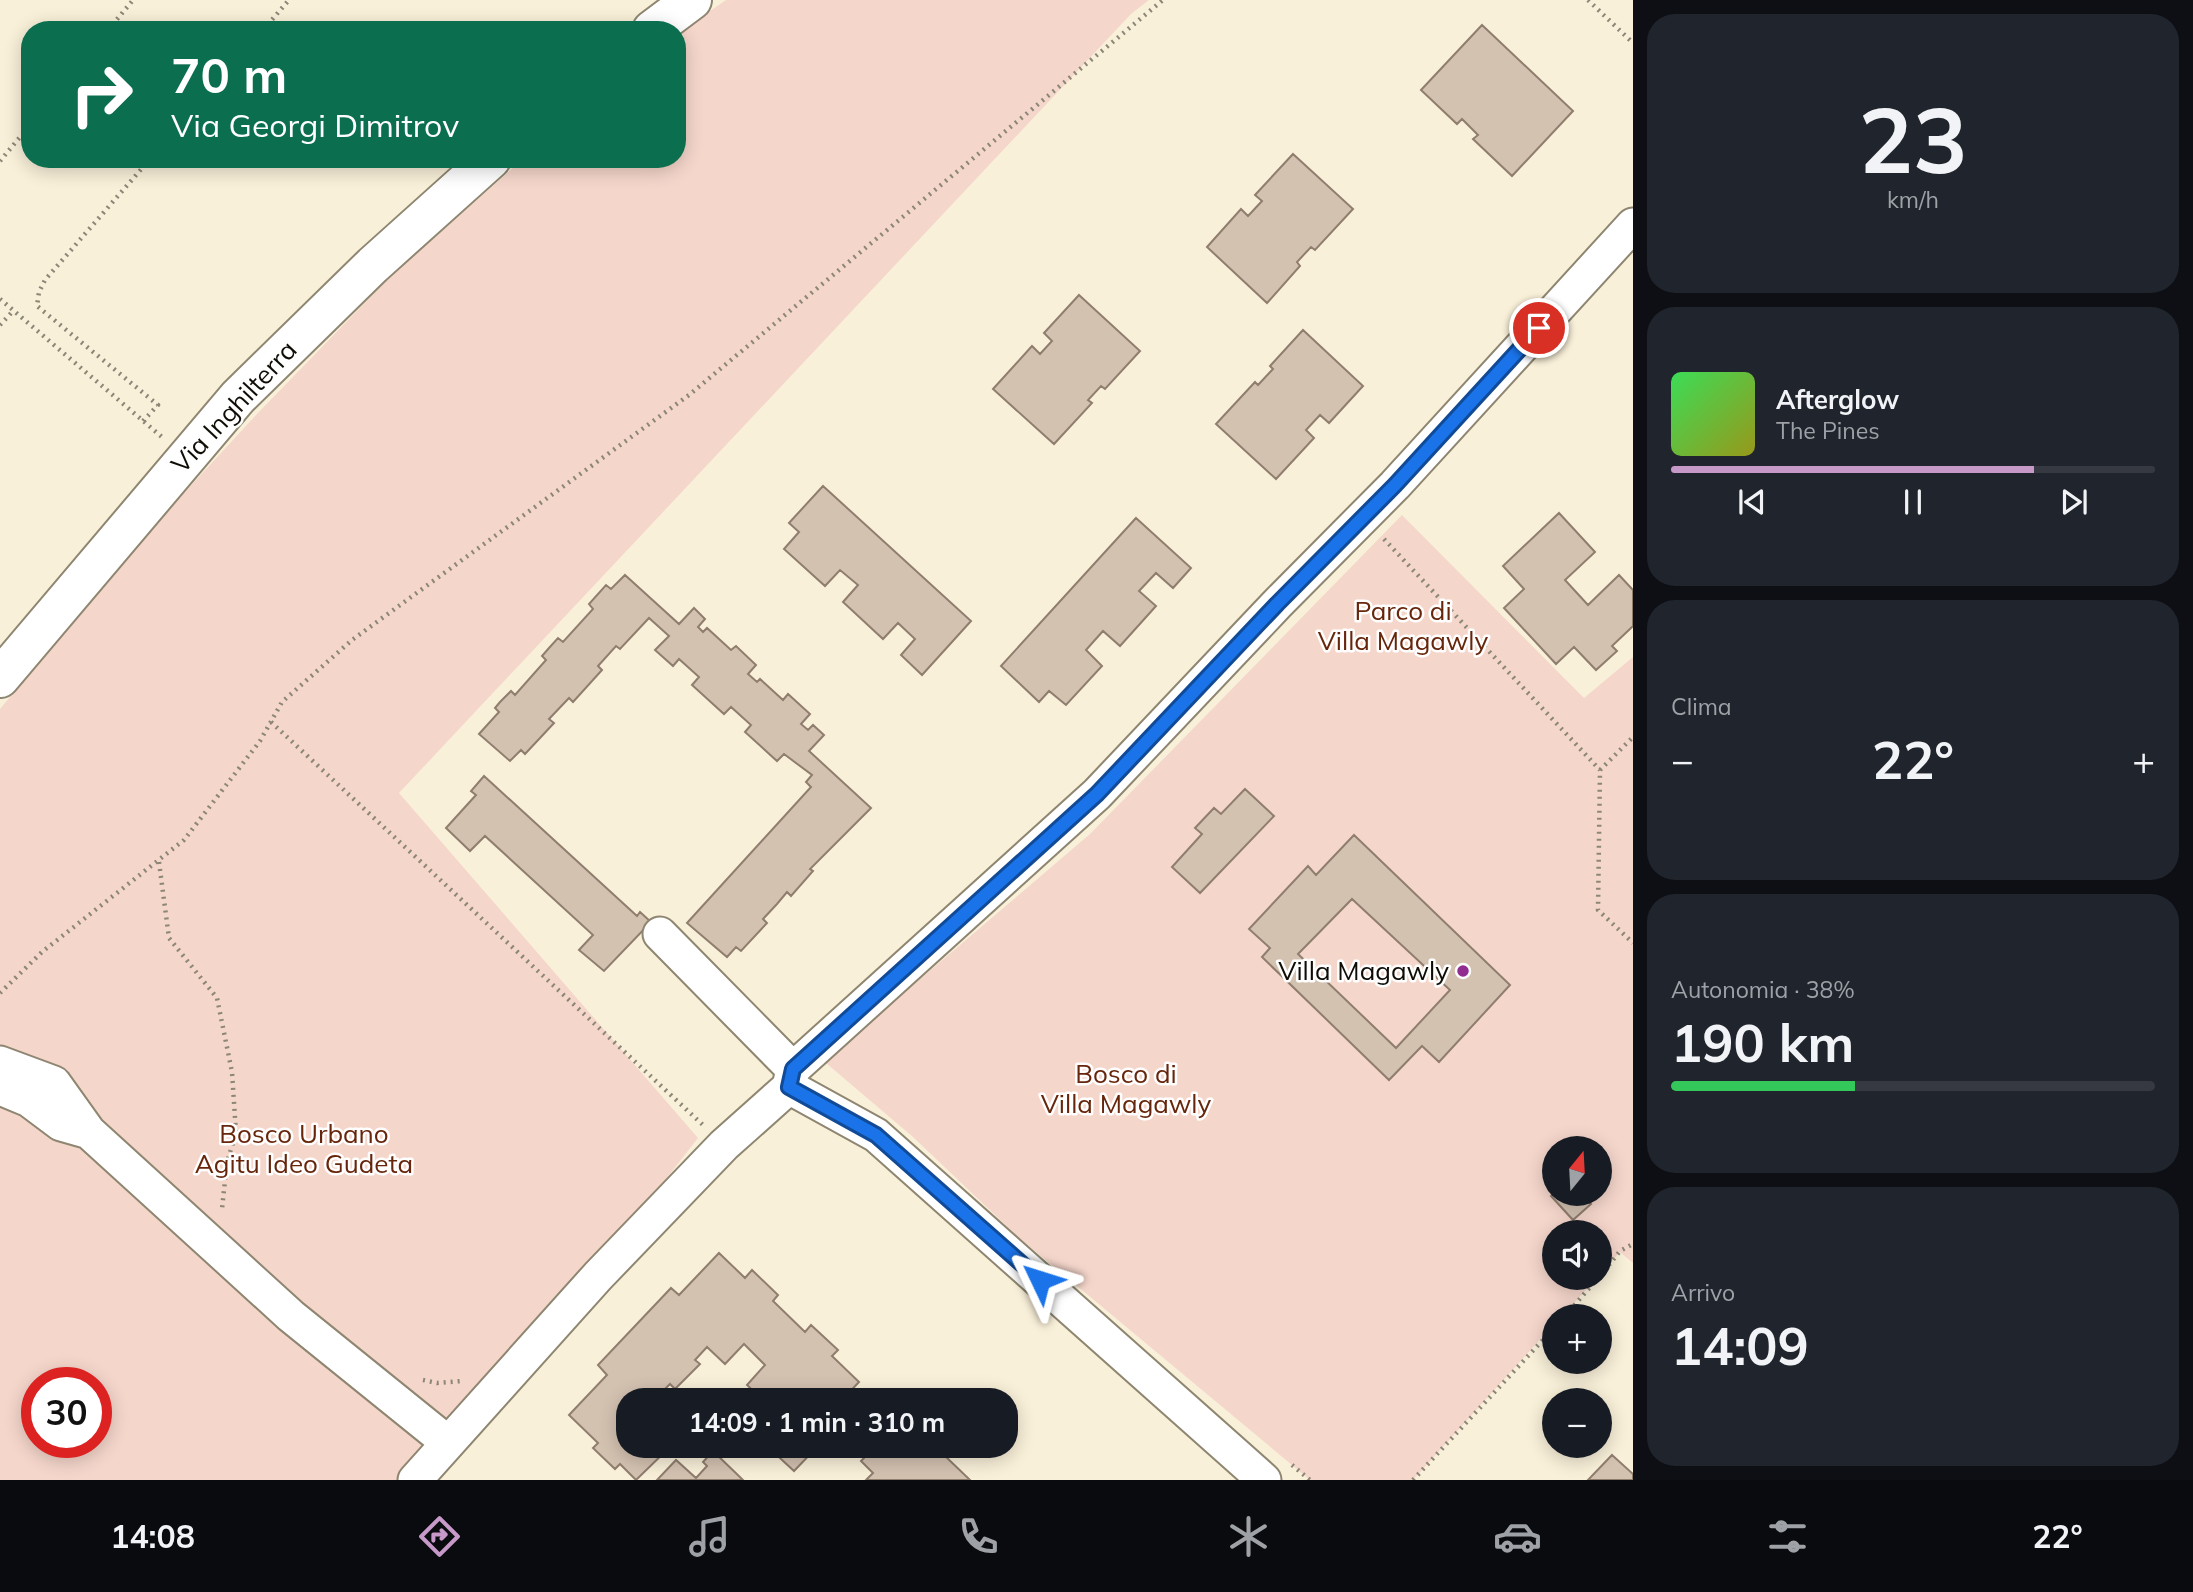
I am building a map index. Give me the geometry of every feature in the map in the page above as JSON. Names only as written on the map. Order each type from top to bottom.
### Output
[{"type":"main road","points":[[664,21],[692,0]]},
{"type":"main road","name":"Via Inghilterra","points":[[0,678],[238,397],[373,265],[481,168]]},
{"type":"street","points":[[415,1480],[447,1442],[521,1366],[598,1276],[724,1145],[791,1078],[1097,794],[1277,604],[1395,485],[1633,225]]},
{"type":"street","points":[[660,934],[791,1078],[876,1135],[1264,1480]]},
{"type":"street","points":[[0,1063],[54,1083],[89,1132],[291,1315],[447,1442]]},
{"type":"street","points":[[0,1088],[29,1100],[61,1124],[89,1132]]},
{"type":"path","points":[[116,21],[133,0]]},
{"type":"path","points":[[271,21],[289,0]]},
{"type":"path","points":[[0,993],[42,952],[184,840],[271,722],[282,702],[352,640],[689,395],[1163,0]]},
{"type":"path","points":[[1588,0],[1633,43]]},
{"type":"path","points":[[0,162],[21,136]]},
{"type":"path","points":[[142,168],[45,280],[38,292],[37,306],[158,405],[143,421]]},
{"type":"path","points":[[0,299],[162,438]]},
{"type":"path","points":[[0,325],[14,310]]},
{"type":"path","points":[[1381,536],[1600,770],[1598,910],[1633,943]]},
{"type":"path","points":[[271,722],[724,1145]]},
{"type":"path","points":[[1600,770],[1633,737]]},
{"type":"path","points":[[159,862],[169,938],[217,998],[232,1072],[236,1133],[221,1199],[223,1219]]},
{"type":"path","points":[[1612,1261],[1620,1251],[1633,1244]]},
{"type":"path","points":[[1575,1304],[1588,1290]]},
{"type":"path","points":[[1413,1480],[1542,1341]]},
{"type":"path","points":[[414,1379],[437,1383],[471,1380]]},
{"type":"green space","name":"Bosco Urbano Agitu Ideo Gudeta","points":[[726,0],[1149,0],[1131,14],[399,793],[698,1138],[476,1422],[411,1480],[0,1480],[0,709],[135,546],[256,415],[388,279],[513,168],[686,168],[686,28]]},
{"type":"green space","points":[[1402,515],[1584,698],[1633,657],[1633,1263],[1620,1252],[1612,1261],[1612,1220],[1542,1220],[1542,1290],[1586,1290],[1573,1304],[1542,1304],[1542,1337],[1413,1480],[1310,1480],[1017,1236],[913,1137],[826,1063],[872,1020],[1090,834]]},
{"type":"building","points":[[1482,25],[1573,111],[1512,176],[1473,139],[1478,135],[1462,119],[1457,124],[1421,90]]},
{"type":"building","points":[[1293,154],[1353,209],[1315,250],[1311,247],[1297,262],[1300,266],[1267,303],[1207,247],[1241,209],[1248,216],[1262,201],[1255,195]]},
{"type":"building","points":[[1079,295],[1140,351],[1105,389],[1101,386],[1088,400],[1092,403],[1054,444],[993,389],[1032,346],[1040,354],[1052,341],[1044,333]]},
{"type":"building","points":[[1303,330],[1363,386],[1329,423],[1320,415],[1306,430],[1314,438],[1276,479],[1216,424],[1255,382],[1258,385],[1273,369],[1270,366]]},
{"type":"building","points":[[823,486],[971,621],[922,675],[901,655],[915,639],[898,623],[883,639],[843,602],[858,585],[840,570],[825,586],[784,549],[799,532],[789,523]]},
{"type":"building","points":[[1559,513],[1595,552],[1565,580],[1588,605],[1619,575],[1633,590],[1633,626],[1612,646],[1617,651],[1596,670],[1574,647],[1556,664],[1504,608],[1524,589],[1503,566]]},
{"type":"building","points":[[1136,518],[1191,568],[1173,588],[1156,573],[1139,591],[1156,606],[1120,646],[1103,631],[1086,650],[1102,666],[1066,705],[1049,691],[1039,702],[1001,666]]},
{"type":"building","points":[[625,575],[679,624],[694,608],[705,619],[698,627],[703,632],[707,628],[731,650],[736,646],[756,665],[748,674],[757,682],[760,679],[783,700],[788,694],[810,714],[801,724],[808,730],[813,725],[824,735],[809,751],[871,808],[810,869],[813,871],[791,896],[787,892],[763,919],[767,923],[741,951],[736,947],[727,957],[687,923],[811,787],[806,782],[812,775],[784,754],[777,761],[745,732],[751,725],[731,707],[724,714],[692,685],[699,677],[679,659],[673,666],[655,650],[669,636],[649,618],[620,649],[616,646],[598,666],[602,670],[573,702],[569,698],[549,719],[554,723],[525,754],[521,750],[510,761],[479,734],[499,712],[495,708],[500,702],[511,691],[515,695],[546,660],[542,656],[558,638],[563,642],[593,609],[589,604],[606,585],[611,589]]},
{"type":"building","points":[[484,776],[637,916],[640,912],[651,922],[604,971],[579,950],[593,935],[485,836],[470,851],[446,828],[476,795],[471,791]]},
{"type":"building","points":[[1245,789],[1274,816],[1200,893],[1172,867],[1202,834],[1195,828],[1214,808],[1221,814]]},
{"type":"building","name":"Villa Magawly","points":[[1354,835],[1510,985],[1439,1062],[1422,1046],[1389,1080],[1262,957],[1270,948],[1249,929],[1308,866],[1316,875]],"holes":[[[1352,899],[1450,990],[1396,1048],[1298,954]]]},
{"type":"building","points":[[1560,1206],[1589,1206],[1573,1220]]},
{"type":"building","points":[[719,1253],[745,1278],[752,1270],[778,1295],[773,1301],[805,1332],[811,1325],[838,1350],[832,1356],[859,1382],[853,1388],[750,1388],[747,1385],[765,1365],[744,1344],[725,1364],[707,1347],[695,1360],[700,1364],[676,1388],[670,1384],[666,1388],[616,1388],[616,1458],[659,1458],[636,1480],[620,1464],[615,1469],[593,1448],[598,1443],[569,1415],[607,1375],[598,1365],[671,1288],[679,1295]]},
{"type":"building","points":[[1612,1455],[1633,1474],[1633,1480],[1588,1480]]},
{"type":"building","points":[[707,1458],[720,1458],[743,1480],[657,1480],[676,1460],[696,1478],[707,1466],[703,1462]]},
{"type":"building","points":[[780,1458],[806,1458],[794,1471]]},
{"type":"building","points":[[864,1458],[947,1458],[970,1480],[866,1480],[873,1473],[861,1461]]},
{"type":"place","name":"Villa Magawly","points":[[1463,971]]},
{"type":"route","points":[[1040,1280],[876,1135],[789,1087],[793,1069],[1097,794],[1277,604],[1395,485],[1539,328]]},
{"type":"park label","name":"Parco di Villa Magawly","points":[[1403,626]]},
{"type":"park label","name":"Bosco di Villa Magawly","points":[[1126,1089]]}]
